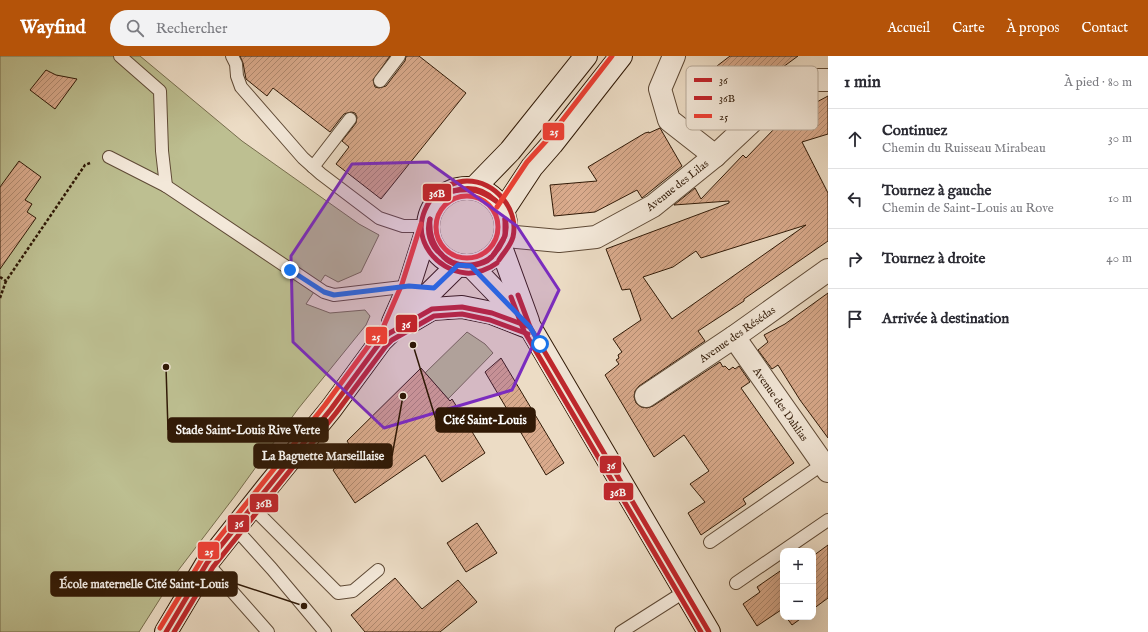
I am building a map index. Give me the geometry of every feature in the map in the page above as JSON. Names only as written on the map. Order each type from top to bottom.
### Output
[{"type":"street","points":[[474,188],[510,151],[586,56]]},
{"type":"street","points":[[503,211],[532,167],[552,144],[621,56]]},
{"type":"street","points":[[674,56],[660,89],[669,120],[715,156]]},
{"type":"street","name":"Avenue des Lilas","points":[[504,241],[558,242],[596,237],[652,206],[715,156],[743,130]]},
{"type":"street","points":[[388,334],[409,286],[431,213],[438,202],[448,193],[460,189],[474,188],[486,192],[496,200],[503,211],[506,223],[504,241],[530,327],[708,632]]},
{"type":"street","points":[[428,226],[430,239],[436,251],[445,260],[464,266],[530,327]]},
{"type":"street","points":[[166,632],[207,563],[332,409],[381,341],[434,288],[464,266],[483,263],[493,257],[504,241]]},
{"type":"street","name":"Avenue des Résédas","points":[[646,396],[734,337],[828,270]]},
{"type":"street","points":[[388,334],[432,309],[439,308],[462,307],[492,313],[530,327]]},
{"type":"street","name":"Avenue des Dahlias","points":[[734,337],[825,468]]},
{"type":"lane","points":[[120,56],[160,92],[162,151],[166,186]]},
{"type":"lane","points":[[232,56],[236,64],[237,76],[241,87],[303,158],[313,167],[379,218],[402,226],[428,226]]},
{"type":"lane","points":[[380,81],[399,56]]},
{"type":"lane","points":[[313,167],[350,119]]},
{"type":"lane","points":[[109,157],[166,186],[324,292],[334,295],[409,286],[434,288]]},
{"type":"lane","points":[[710,542],[825,468]]},
{"type":"lane","points":[[252,507],[338,593],[353,591],[378,570]]},
{"type":"lane","points":[[736,583],[828,520]]},
{"type":"lane","points":[[235,528],[272,568],[324,632]]},
{"type":"lane","points":[[207,563],[268,632]]},
{"type":"lane","points":[[622,632],[684,592]]},
{"type":"path","points":[[0,298],[6,281],[85,165],[109,157]]},
{"type":"path","points":[[0,277],[6,281]]},
{"type":"highlighted area","points":[[428,162],[517,226],[559,290],[512,390],[384,428],[293,342],[291,256],[352,164]]},
{"type":"green space","points":[[0,56],[140,56],[242,141],[359,224],[379,235],[361,272],[338,282],[325,275],[306,304],[330,313],[365,310],[370,316],[366,325],[298,409],[235,496],[177,572],[139,632],[0,632]]},
{"type":"green space","points":[[467,332],[485,344],[493,353],[448,399],[425,373]]},
{"type":"building","points":[[240,56],[390,56],[373,80],[375,87],[379,88],[386,86],[405,61],[406,56],[419,56],[466,93],[381,199],[336,164],[349,147],[342,141],[356,123],[357,117],[355,113],[351,112],[344,114],[330,132],[273,88],[267,96],[246,79]]},
{"type":"building","points":[[730,56],[798,56],[784,66],[717,66]]},
{"type":"building","points":[[46,70],[56,75],[77,79],[55,109],[30,90]]},
{"type":"building","points":[[828,96],[828,134],[802,142],[828,193],[828,241],[744,299],[744,301],[698,331],[705,341],[639,386],[635,391],[634,397],[636,403],[641,407],[647,408],[653,406],[720,362],[723,367],[725,366],[729,370],[733,367],[735,369],[739,366],[750,382],[741,388],[794,463],[743,499],[746,504],[701,535],[688,513],[705,502],[690,484],[709,471],[684,435],[654,457],[605,375],[619,364],[616,360],[619,358],[618,355],[622,352],[613,339],[641,320],[630,289],[622,290],[606,249],[729,203],[729,201],[674,205],[695,188],[701,199],[743,155],[746,158],[773,130],[818,130],[818,101]],"holes":[[[806,225],[672,319],[643,277],[673,267],[696,251],[701,258]]]},
{"type":"building","points":[[660,128],[682,166],[642,198],[637,190],[595,212],[554,216],[550,185],[597,181],[588,167],[645,133],[649,133]]},
{"type":"building","points":[[19,161],[41,177],[25,200],[32,204],[27,212],[36,218],[0,269],[0,187]]},
{"type":"building","points":[[828,293],[828,438],[800,400],[778,365],[772,369],[758,350],[768,342],[764,335],[785,324]]},
{"type":"building","points":[[501,358],[564,463],[546,475],[485,372]]},
{"type":"building","points":[[421,368],[450,401],[452,399],[485,453],[442,482],[425,455],[355,503],[333,470],[354,452],[347,441]]},
{"type":"building","points":[[477,523],[497,553],[466,572],[447,543]]},
{"type":"building","points":[[828,545],[828,598],[816,607],[816,584],[816,554]]},
{"type":"building","points":[[780,571],[780,611],[757,626],[743,604],[760,592],[757,587]]},
{"type":"building","points":[[395,578],[422,609],[458,580],[477,602],[440,632],[365,632],[351,615]]},
{"type":"building","points":[[788,620],[799,620],[792,625]]},
{"type":"transit line","name":"25","points":[[497,207],[527,162],[547,140],[612,56]]},
{"type":"transit line","name":"36B","points":[[497,263],[482,271],[466,273],[455,271],[436,260],[429,252],[424,242],[422,232],[422,221],[425,210],[435,195],[451,184],[467,181],[477,182],[487,186],[503,198],[512,216],[514,227],[512,241],[499,260]]},
{"type":"transit line","name":"36","points":[[453,191],[465,189],[481,191],[496,201]]},
{"type":"transit line","name":"36","points":[[453,191],[476,191],[485,194],[496,201]]},
{"type":"transit line","name":"25","points":[[467,196],[479,198],[489,205],[496,215],[498,227],[496,239],[489,249],[479,256],[467,258],[455,256],[445,249],[438,239],[436,227],[438,215],[445,205],[455,198],[467,196]]},
{"type":"transit line","name":"36","points":[[430,219],[432,238],[435,246],[441,254]]},
{"type":"transit line","name":"36","points":[[430,219],[428,228],[430,238],[434,247],[441,254]]},
{"type":"transit line","name":"36","points":[[494,254],[505,236],[505,219]]},
{"type":"transit line","name":"36","points":[[494,254],[506,234],[505,219]]},
{"type":"transit line","name":"25","points":[[160,628],[202,559],[325,405],[375,337],[382,330],[402,284],[421,224]]},
{"type":"transit line","name":"36","points":[[441,254],[452,262],[463,265],[480,263],[490,258],[494,254]]},
{"type":"transit line","name":"36","points":[[441,254],[452,263],[464,266],[482,263],[487,261],[494,254]]},
{"type":"transit line","name":"36","points":[[518,295],[530,327],[709,632]]},
{"type":"transit line","name":"36B","points":[[511,297],[524,331],[701,632]]},
{"type":"transit line","name":"36","points":[[166,632],[207,563],[331,409],[381,341],[388,334],[432,309],[462,307],[492,313],[530,327]]},
{"type":"transit line","name":"36B","points":[[174,632],[213,567],[336,413],[392,340],[434,316],[462,314],[490,320],[528,334]]},
{"type":"place","name":"Cité Saint-Louis","points":[[413,345]]},
{"type":"place","name":"Stade Saint-Louis Rive Verte","points":[[166,367]]},
{"type":"place","name":"La Baguette Marseillaise","points":[[403,396]]},
{"type":"place","name":"École maternelle Cité Saint-Louis","points":[[304,606]]},
{"type":"route","points":[[290,270],[324,292],[334,295],[409,286],[434,288],[458,265],[471,266],[530,327],[540,344]]}]
